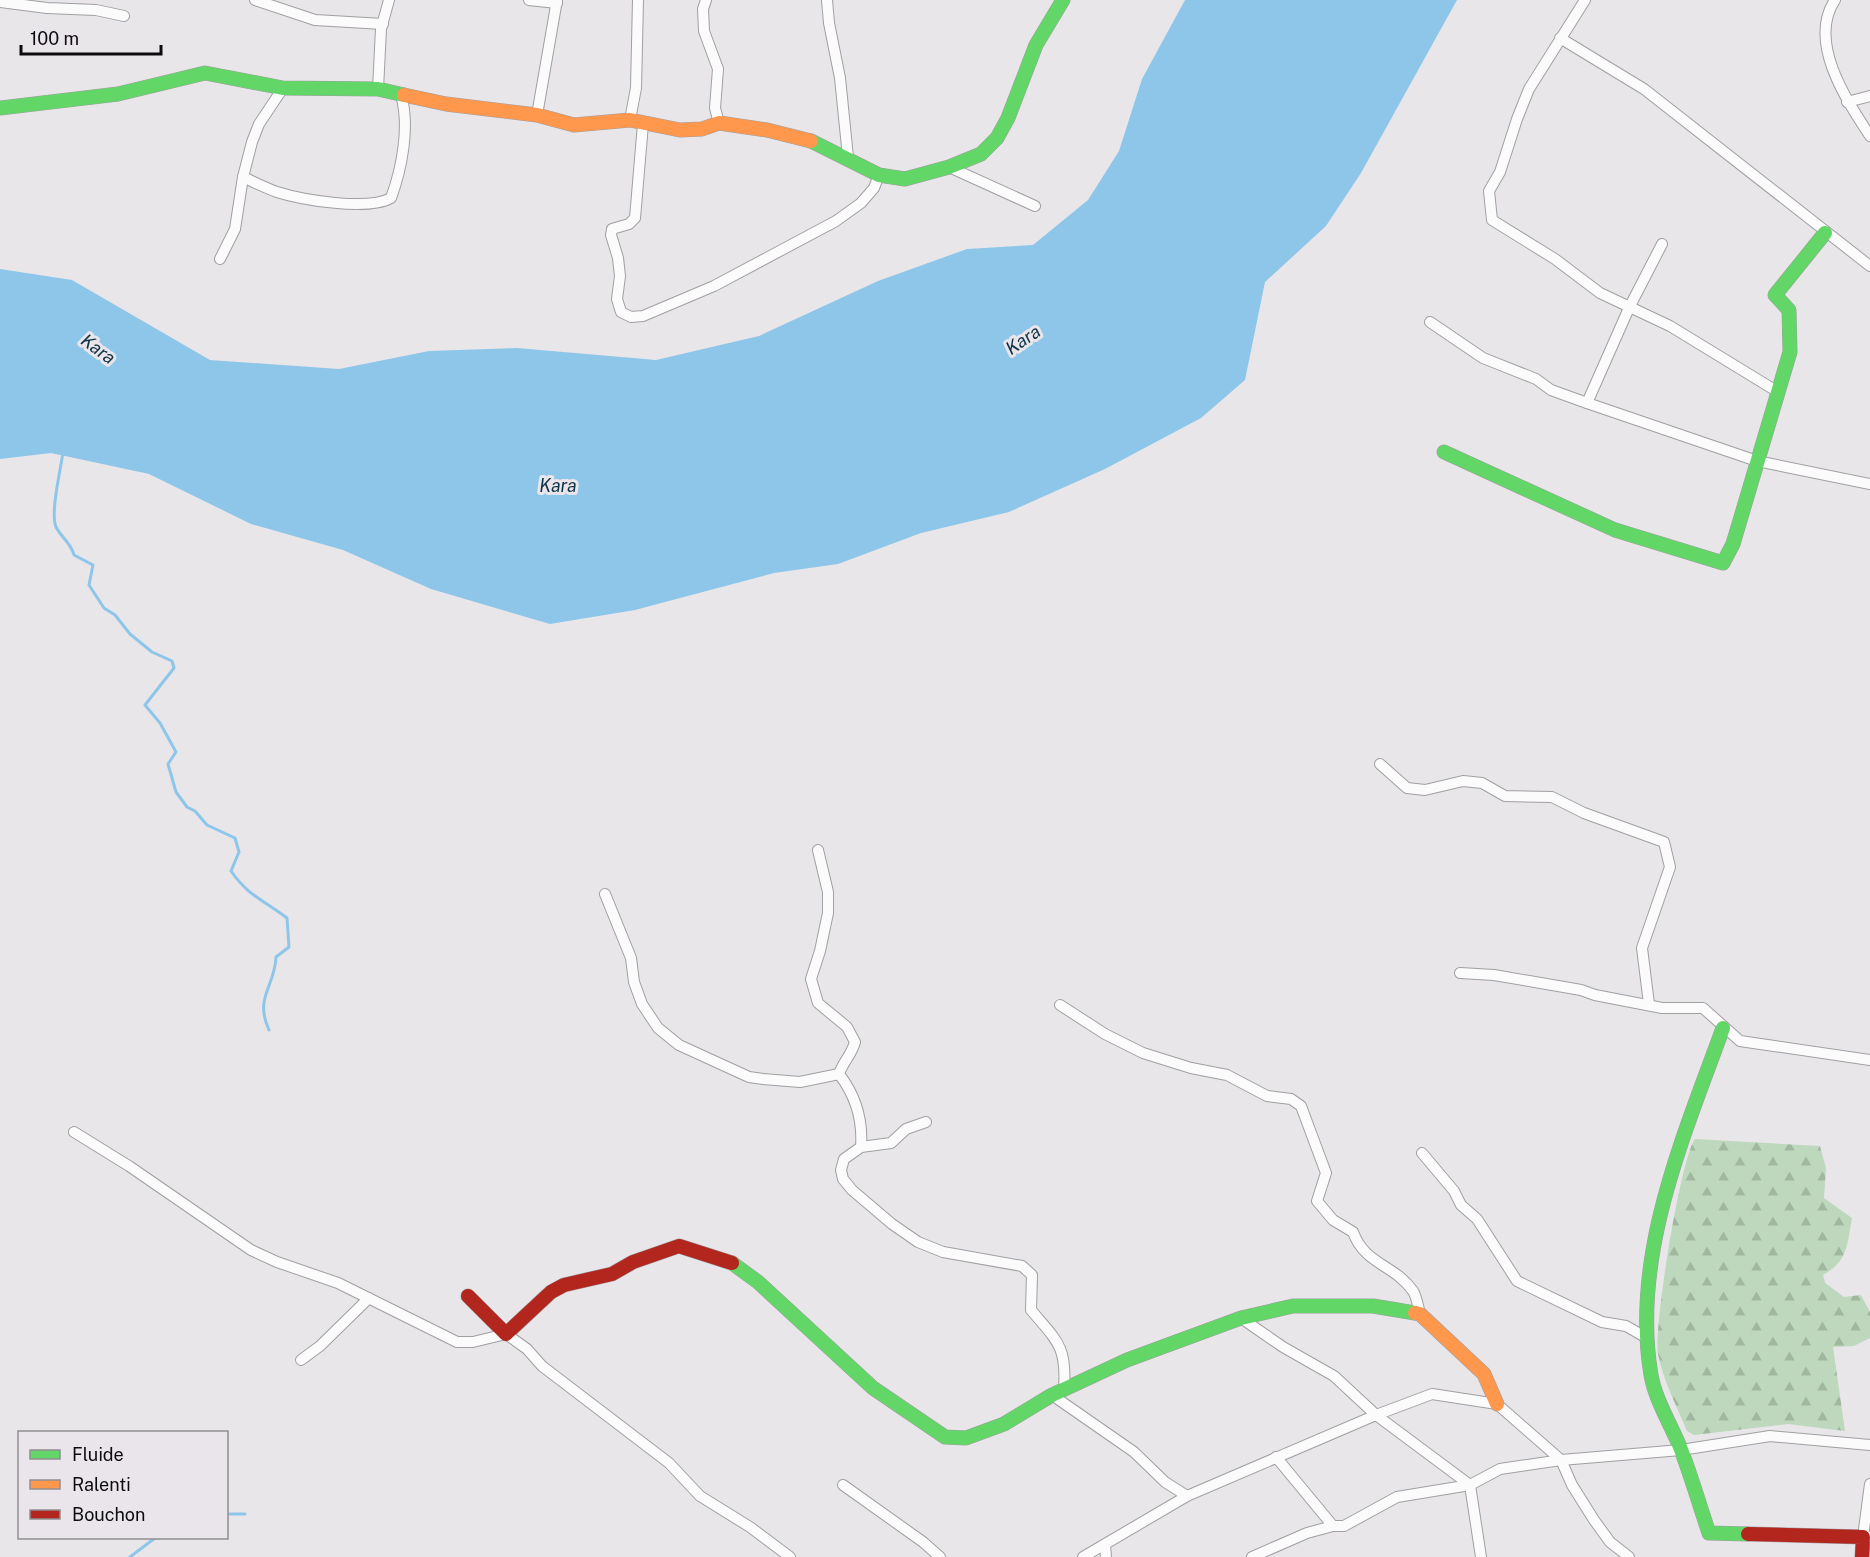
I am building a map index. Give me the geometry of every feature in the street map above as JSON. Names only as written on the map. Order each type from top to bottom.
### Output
[{"type":"street","points":[[255,0],[315,20],[382,24]]},
{"type":"street","points":[[378,89],[382,24],[389,0]]},
{"type":"street","points":[[529,0],[557,2],[537,115]]},
{"type":"street","points":[[638,0],[635,218],[629,224],[612,229],[611,235],[620,276],[617,299],[621,312],[632,317],[644,316],[680,303],[836,221],[861,203],[874,188],[879,176]]},
{"type":"street","points":[[706,0],[703,9],[704,31],[718,69],[715,108],[719,123]]},
{"type":"street","points":[[827,0],[829,23],[840,78],[848,157]]},
{"type":"street","points":[[0,108],[118,94],[205,73],[283,88],[378,89],[446,104],[537,115],[574,125],[612,120],[680,130],[702,129],[719,123],[821,144],[879,176],[904,179],[950,167],[981,154],[997,138],[1008,118],[1036,45],[1063,0]]},
{"type":"street","points":[[1585,0],[1529,89],[1516,119],[1500,172],[1489,191],[1492,220],[1555,259],[1600,293],[1670,326],[1778,392]]},
{"type":"street","points":[[1835,0],[1831,7],[1827,29],[1831,68],[1847,102],[1870,136]]},
{"type":"street","points":[[0,2],[47,8],[96,10],[124,16]]},
{"type":"street","points":[[1560,38],[1644,88],[1825,233],[1870,266]]},
{"type":"street","points":[[220,259],[235,229],[243,177],[259,124],[283,88]]},
{"type":"street","points":[[243,177],[277,192],[298,196],[364,204],[383,203],[391,198],[395,187],[401,152],[405,118],[401,95]]},
{"type":"street","points":[[1847,102],[1870,96]]},
{"type":"street","points":[[950,167],[1035,206]]},
{"type":"street","points":[[1444,452],[1581,518],[1660,548],[1723,563],[1733,544],[1790,352],[1790,310],[1775,295],[1825,233]]},
{"type":"street","points":[[1587,403],[1629,308],[1662,244]]},
{"type":"street","points":[[1430,322],[1483,358],[1536,379],[1551,390],[1757,461],[1870,484]]},
{"type":"street","points":[[1380,764],[1407,788],[1425,790],[1462,781],[1482,783],[1505,796],[1552,797],[1584,813],[1664,842],[1670,867],[1642,948],[1649,1004]]},
{"type":"street","points":[[818,850],[828,892],[828,913],[811,979],[818,1003],[847,1027],[855,1042],[852,1054],[843,1064],[839,1074]]},
{"type":"street","points":[[604,894],[632,958],[634,982],[642,1004],[658,1028],[679,1045],[749,1077],[781,1082],[800,1082],[839,1074]]},
{"type":"street","points":[[1460,973],[1494,975],[1581,990],[1595,996],[1662,1008],[1703,1008],[1740,1041],[1870,1060]]},
{"type":"street","points":[[1060,1005],[1105,1034],[1143,1053],[1191,1068],[1227,1075],[1267,1096],[1291,1099],[1301,1106],[1326,1173],[1317,1202],[1333,1220],[1353,1232],[1359,1248],[1397,1274],[1414,1292],[1420,1314],[1450,1345],[1484,1374],[1497,1404],[1561,1460],[1572,1485],[1594,1520],[1610,1542],[1629,1557]]},
{"type":"street","points":[[1723,1028],[1673,1167],[1660,1216],[1650,1273],[1647,1338],[1651,1378],[1681,1450],[1709,1533],[1867,1537]]},
{"type":"street","points":[[839,1074],[857,1106],[862,1129],[861,1147]]},
{"type":"street","points":[[926,1122],[906,1129],[891,1143],[861,1147],[844,1159],[841,1170],[843,1179],[892,1224],[918,1242],[943,1252],[1023,1266],[1032,1275],[1031,1310],[1054,1336],[1064,1354],[1058,1392]]},
{"type":"street","points":[[74,1132],[129,1166],[251,1250],[277,1262],[338,1282],[457,1342],[473,1342],[506,1334],[551,1292],[564,1285],[612,1274],[633,1262],[678,1246],[734,1264],[758,1282],[873,1388],[945,1437],[966,1438],[1004,1424],[1058,1392],[1127,1360],[1241,1318],[1293,1306],[1328,1304],[1373,1306],[1420,1314]]},
{"type":"street","points":[[1422,1153],[1454,1191],[1461,1205],[1477,1220],[1517,1281],[1602,1322],[1626,1326],[1647,1338]]},
{"type":"street","points":[[468,1296],[506,1334],[527,1349],[542,1366],[669,1463],[700,1496],[750,1527],[790,1557]]},
{"type":"street","points":[[301,1360],[320,1346],[369,1298]]},
{"type":"street","points":[[1241,1318],[1283,1347],[1334,1376],[1376,1415],[1470,1485],[1481,1557]]},
{"type":"street","points":[[1058,1392],[1134,1452],[1165,1482],[1186,1496]]},
{"type":"street","points":[[1083,1557],[1186,1496],[1376,1415],[1432,1394],[1497,1404]]},
{"type":"street","points":[[1252,1557],[1307,1533],[1333,1526],[1344,1526],[1397,1497],[1470,1485],[1500,1469],[1561,1460],[1681,1450],[1770,1437],[1870,1445]]},
{"type":"street","points":[[1276,1457],[1333,1526]]},
{"type":"street","points":[[1862,1557],[1867,1537],[1870,1484]]},
{"type":"street","points":[[843,1485],[923,1542],[940,1557]]},
{"type":"street","points":[[1105,1545],[1106,1557]]},
{"type":"green space","points":[[1695,1139],[1820,1146],[1826,1168],[1824,1198],[1852,1218],[1845,1251],[1837,1264],[1823,1275],[1825,1283],[1844,1297],[1861,1295],[1870,1312],[1870,1338],[1854,1346],[1833,1347],[1845,1431],[1788,1424],[1694,1435],[1687,1431],[1663,1374],[1658,1354],[1658,1339],[1669,1244],[1683,1176]]},
{"type":"water","name":"Kara","points":[[1185,0],[1457,0],[1361,173],[1326,226],[1265,282],[1245,380],[1201,418],[1105,469],[1009,512],[921,533],[838,564],[774,573],[635,610],[550,624],[431,589],[343,550],[251,524],[149,474],[51,453],[0,459],[0,269],[72,280],[210,360],[339,369],[429,351],[517,348],[656,360],[759,336],[878,281],[967,249],[1033,245],[1088,200],[1119,151],[1142,79]]},
{"type":"waterway","points":[[63,452],[55,501],[56,527],[71,547],[74,555],[93,565],[89,585],[104,608],[115,615],[130,634],[152,652],[172,661],[174,668],[145,705],[160,723],[176,752],[168,764],[176,792],[187,807],[195,811],[207,825],[235,838],[239,852],[231,871],[251,893],[287,918],[289,947],[276,957],[264,1000],[265,1019],[269,1030]]},
{"type":"waterway","points":[[228,1514],[245,1514]]},
{"type":"waterway","points":[[130,1557],[154,1539]]},
{"type":"traffic: fast","points":[[811,141],[879,175],[905,179],[949,167],[981,154],[997,138],[1008,118],[1036,45],[1063,0]]},
{"type":"traffic: fast","points":[[0,108],[118,94],[205,73],[283,88],[378,89],[404,95]]},
{"type":"traffic: fast","points":[[1444,452],[1615,530],[1723,563],[1733,544],[1790,352],[1789,310],[1775,295],[1825,233]]},
{"type":"traffic: fast","points":[[1723,1028],[1677,1155],[1664,1198],[1654,1242],[1648,1286],[1647,1330],[1653,1384],[1684,1458],[1709,1533],[1748,1534]]},
{"type":"traffic: fast","points":[[732,1263],[758,1282],[873,1388],[945,1437],[966,1438],[1004,1424],[1052,1395],[1127,1360],[1241,1318],[1293,1306],[1373,1306],[1415,1313]]},
{"type":"traffic: slow","points":[[404,95],[446,104],[537,115],[574,125],[630,120],[680,130],[702,129],[719,123],[767,130],[811,141]]},
{"type":"traffic: slow","points":[[1415,1313],[1420,1314],[1484,1374],[1497,1404]]},
{"type":"traffic: jam","points":[[468,1296],[506,1334],[551,1292],[564,1285],[612,1274],[633,1262],[679,1246],[732,1263]]},
{"type":"traffic: jam","points":[[1748,1534],[1863,1537],[1862,1557]]}]
